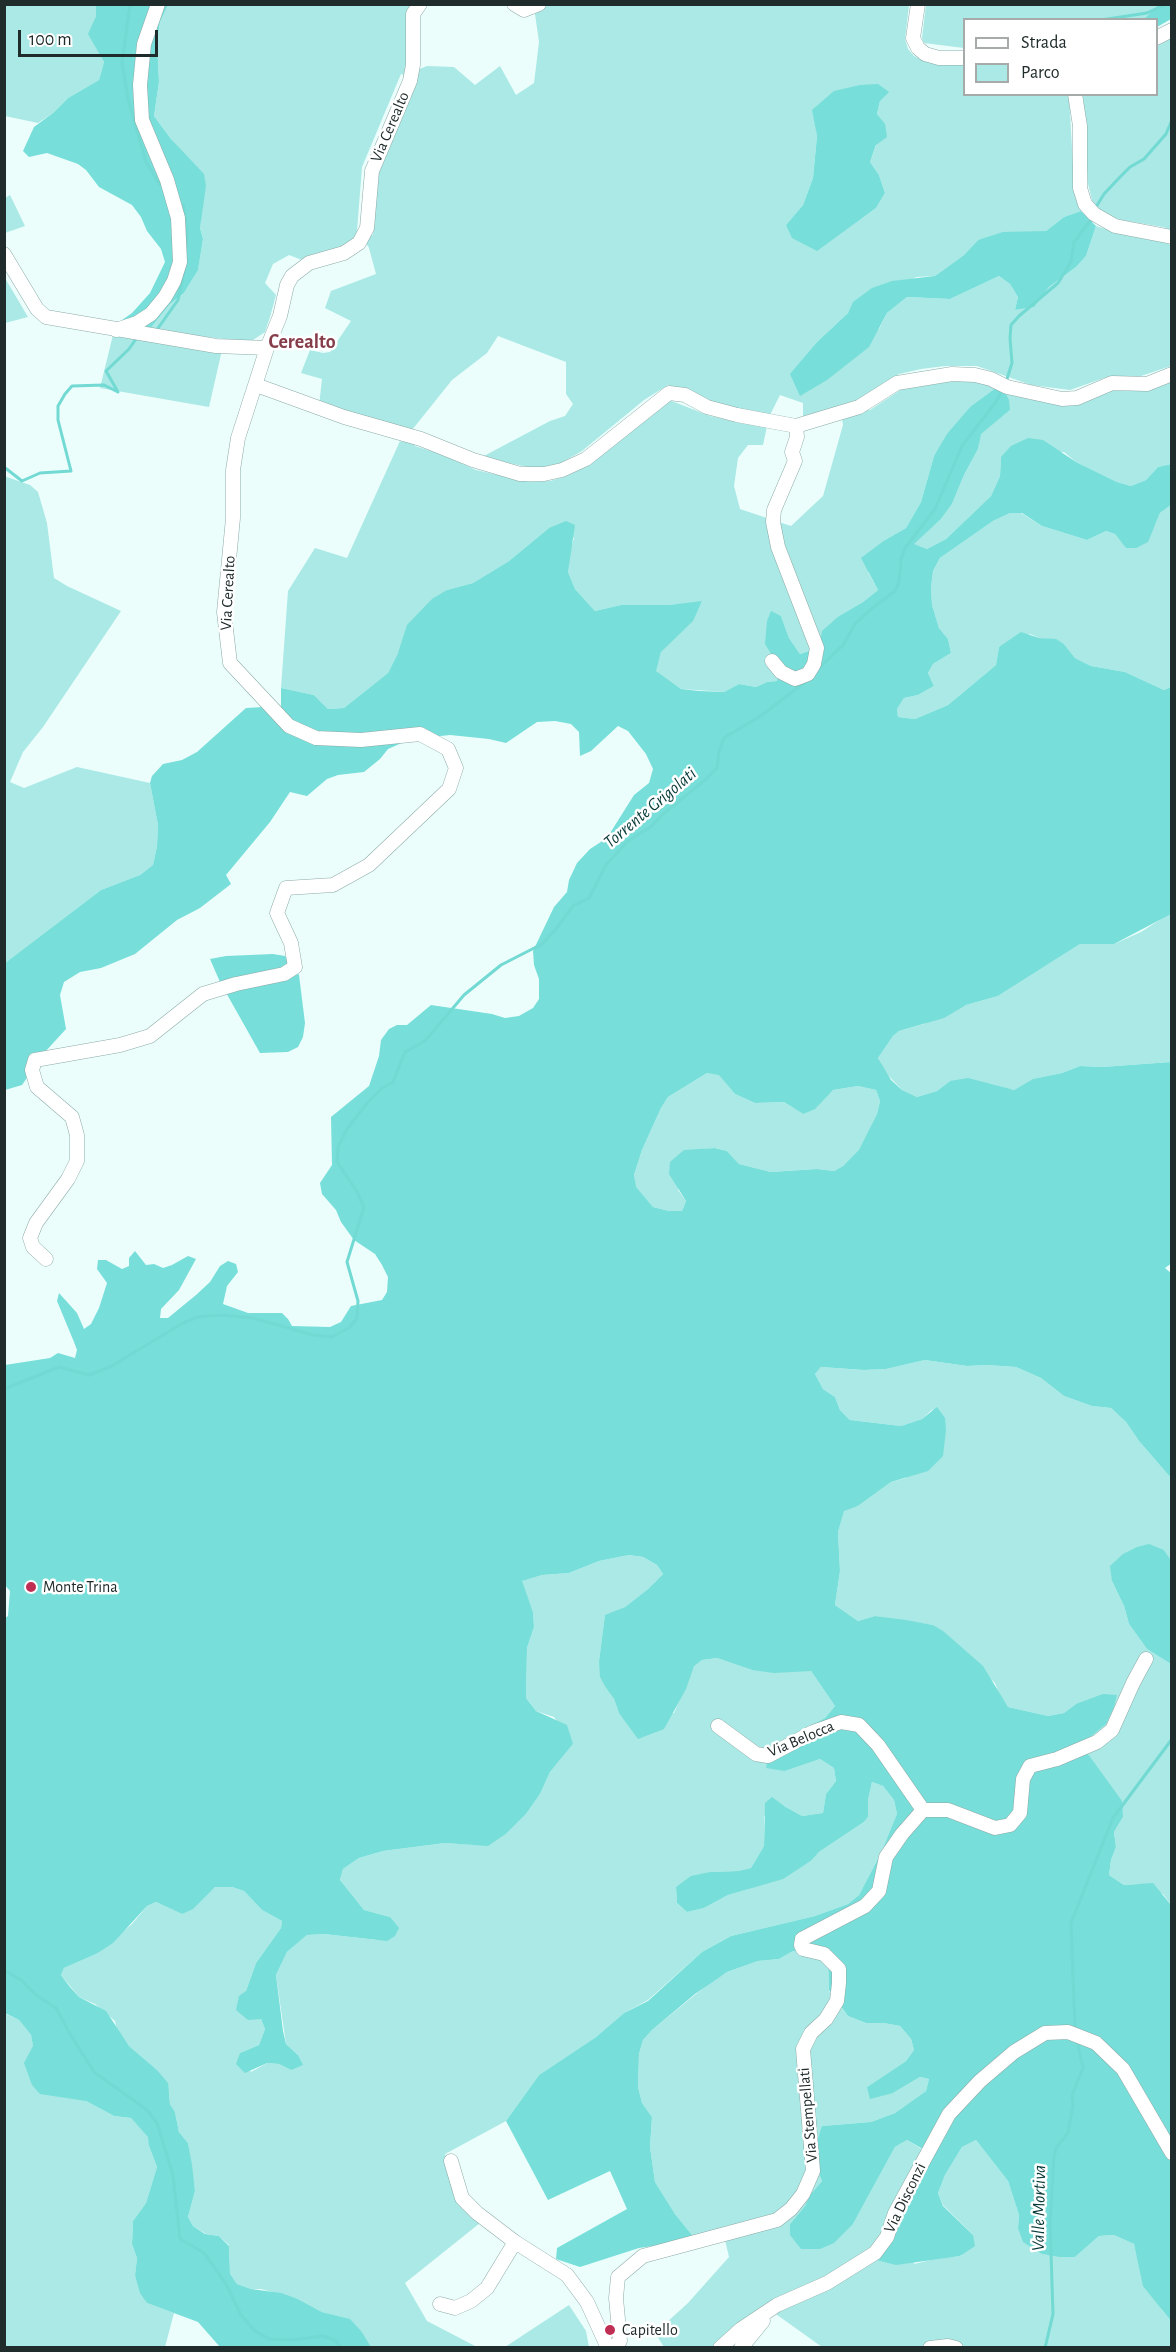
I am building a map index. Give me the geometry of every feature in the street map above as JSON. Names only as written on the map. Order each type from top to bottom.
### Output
[{"type":"street","points":[[116,330],[137,323],[151,314],[174,281],[180,262],[178,218],[167,180],[142,120],[140,85],[144,44],[158,4]]},
{"type":"street","name":"Via Cerealto","points":[[46,1259],[33,1247],[30,1238],[36,1223],[68,1179],[77,1161],[77,1135],[72,1118],[37,1087],[32,1070],[35,1060],[120,1045],[150,1036],[202,994],[284,974],[295,967],[291,943],[277,913],[286,888],[333,885],[369,865],[449,789],[456,768],[448,748],[420,734],[361,740],[316,738],[289,726],[230,663],[224,612],[233,518],[233,470],[238,438],[267,348],[280,316],[287,285],[292,276],[309,263],[344,253],[359,243],[367,228],[372,171],[410,81],[413,65],[412,14],[420,4]]},
{"type":"street","points":[[514,4],[524,10],[539,4]]},
{"type":"street","points":[[918,4],[913,38],[918,48],[925,54],[939,58],[963,58]]},
{"type":"street","points":[[1158,37],[1172,30]]},
{"type":"street","points":[[1075,96],[1080,126],[1080,188],[1085,204],[1094,214],[1115,226],[1172,237]]},
{"type":"street","points":[[4,254],[37,309],[46,317],[216,346],[267,348]]},
{"type":"street","points":[[256,386],[344,417],[422,439],[473,460],[520,474],[544,474],[562,470],[586,459],[669,393],[685,395],[707,407],[737,415],[796,426],[859,407],[897,383],[952,374],[975,375],[991,379],[1006,387],[1062,399],[1077,398],[1112,383],[1147,384],[1172,374]]},
{"type":"street","points":[[772,661],[781,672],[795,679],[808,674],[814,664],[817,648],[778,547],[772,522],[774,510],[795,461],[792,452],[797,437],[796,426]]},
{"type":"street","points":[[923,1810],[948,1810],[995,1828],[1010,1825],[1020,1813],[1023,1779],[1030,1766],[1057,1759],[1097,1742],[1112,1730],[1132,1683],[1146,1659]]},
{"type":"street","name":"Via Belocca","points":[[718,1726],[756,1754],[768,1756],[813,1732],[841,1722],[859,1725],[878,1744],[923,1810]]},
{"type":"street","name":"Via Stempellati","points":[[451,2161],[462,2198],[477,2213],[515,2242],[567,2275],[587,2302],[610,2348],[620,2341],[616,2298],[618,2277],[643,2256],[777,2220],[791,2209],[803,2194],[813,2171],[804,2049],[811,2033],[826,2019],[837,2001],[839,1970],[824,1954],[803,1949],[802,1939],[865,1906],[879,1891],[886,1857],[923,1810]]},
{"type":"street","name":"Via Disconzi","points":[[720,2348],[741,2329],[777,2305],[827,2283],[874,2253],[887,2237],[895,2213],[949,2114],[980,2081],[1014,2052],[1045,2033],[1068,2032],[1096,2043],[1123,2069],[1172,2153]]},
{"type":"street","points":[[440,2304],[455,2308],[471,2301],[487,2288],[515,2242]]},
{"type":"street","points":[[741,2348],[777,2305]]},
{"type":"street","points":[[930,2348],[948,2346],[956,2348]]},
{"type":"green space","points":[[5,5],[96,5],[96,16],[89,34],[104,62],[99,80],[68,98],[53,113],[38,123],[5,116]]},
{"type":"green space","points":[[168,5],[413,5],[410,11],[405,75],[401,74],[362,167],[357,231],[361,235],[341,248],[302,260],[289,255],[273,264],[265,283],[276,295],[270,317],[265,332],[250,342],[149,330],[170,304],[184,293],[198,269],[203,239],[200,228],[206,186],[154,116],[159,82],[157,42],[160,22]]},
{"type":"green space","points":[[537,5],[909,5],[905,39],[908,49],[914,56],[924,61],[963,65],[963,96],[1069,96],[1074,185],[1081,211],[1064,217],[1046,231],[978,240],[964,255],[935,276],[917,277],[854,302],[848,313],[817,342],[791,374],[879,329],[887,313],[907,297],[950,299],[999,276],[1010,284],[1018,297],[1015,310],[1033,307],[1049,287],[1076,267],[1086,256],[1096,226],[1118,233],[1159,240],[1171,245],[1171,366],[1138,377],[1107,377],[1070,390],[1031,385],[977,366],[921,369],[899,374],[843,409],[870,410],[905,387],[946,380],[975,380],[997,387],[971,406],[934,456],[921,502],[906,528],[885,540],[868,572],[878,590],[839,616],[819,648],[800,654],[789,638],[781,616],[778,681],[767,682],[756,687],[739,684],[724,692],[681,689],[655,671],[661,652],[702,602],[621,605],[595,611],[575,589],[568,572],[569,554],[574,538],[549,528],[509,561],[473,583],[447,590],[398,653],[388,673],[344,708],[328,709],[314,695],[281,688],[288,591],[315,548],[347,558],[400,441],[402,442],[408,430],[319,406],[322,379],[301,373],[310,350],[330,352],[351,321],[325,308],[331,291],[376,274],[369,248],[361,235],[373,235],[379,170],[417,78],[405,75],[427,66],[454,67],[475,85],[500,66],[516,95],[534,83],[539,42],[534,7]],"holes":[[[880,101],[877,114],[884,124],[870,162],[879,175],[885,193],[876,208],[817,250],[786,225],[803,205],[813,178],[817,136],[813,110],[822,102]],[[498,336],[566,362],[566,394],[573,404],[565,416],[550,421],[482,457],[532,468],[561,463],[582,451],[644,400],[668,385],[714,403],[768,417],[745,424],[710,416],[669,400],[591,462],[567,476],[550,481],[529,482],[476,470],[441,454],[415,446],[408,430],[412,430],[452,380],[487,353]],[[780,395],[803,403],[803,417],[841,410],[843,425],[823,496],[791,526],[740,509],[734,486],[738,458],[748,445],[763,445],[769,417]]]},
{"type":"green space","points":[[926,5],[1158,5],[1146,18],[963,18],[963,48],[924,43],[922,38]]},
{"type":"green space","points":[[1171,38],[1171,230],[1121,220],[1103,213],[1093,204],[1088,184],[1083,96],[1158,96],[1158,44]]},
{"type":"green space","points":[[10,195],[25,226],[5,233],[5,198]]},
{"type":"green space","points":[[5,278],[28,317],[5,323]]},
{"type":"green space","points":[[113,335],[222,350],[209,407],[100,388]]},
{"type":"green space","points":[[1171,381],[1171,464],[1158,467],[1146,480],[1131,486],[1117,482],[1076,462],[1064,452],[1001,457],[1000,476],[991,496],[946,539],[927,549],[913,544],[941,519],[952,504],[978,449],[980,434],[1010,410],[1003,389],[1028,399],[1070,404],[1109,391],[1140,391]]},
{"type":"green space","points":[[4,476],[30,485],[38,492],[47,523],[54,578],[121,611],[43,727],[23,752],[10,782],[24,788],[77,767],[150,783],[158,825],[153,865],[140,875],[101,890],[5,963]]},
{"type":"green space","points":[[1171,505],[1171,687],[1164,690],[1125,672],[1091,666],[1075,658],[1064,644],[1030,634],[999,647],[996,665],[948,705],[915,719],[898,717],[897,709],[904,698],[918,695],[934,686],[928,673],[933,664],[951,653],[948,639],[939,628],[932,605],[933,571],[940,558],[993,521],[1010,513],[1021,513],[1042,526],[1087,540],[1106,531],[1115,534],[1126,547],[1155,525],[1160,513]]},
{"type":"green space","points":[[1171,914],[1171,1062],[1102,1067],[1080,1066],[1062,1073],[1034,1079],[1014,1090],[950,1081],[937,1091],[917,1097],[902,1090],[885,1072],[878,1058],[899,1031],[924,1024],[966,1005],[998,996],[1080,944],[1114,944],[1141,932]]},
{"type":"green space","points":[[707,1073],[719,1074],[735,1094],[755,1103],[784,1102],[803,1114],[833,1090],[858,1086],[876,1090],[880,1101],[877,1114],[860,1150],[834,1171],[817,1169],[771,1172],[739,1164],[727,1151],[716,1148],[703,1149],[678,1190],[686,1201],[682,1211],[653,1207],[635,1187],[634,1175],[642,1150],[668,1097]]},
{"type":"green space","points":[[925,1360],[967,1366],[1016,1367],[1041,1378],[1064,1396],[1092,1406],[1111,1408],[1126,1422],[1171,1478],[1171,1560],[1164,1550],[1112,1581],[1124,1606],[1129,1624],[1147,1649],[1171,1664],[1171,1905],[1163,1894],[1138,1884],[1124,1885],[1109,1875],[1116,1847],[1114,1832],[1123,1817],[1088,1754],[1089,1738],[1106,1723],[1076,1704],[1064,1713],[1048,1716],[1008,1707],[995,1683],[933,1625],[875,1616],[858,1621],[835,1605],[840,1571],[838,1532],[844,1510],[858,1506],[891,1482],[906,1478],[933,1409],[922,1419],[901,1426],[850,1420],[840,1410],[835,1397],[823,1389],[815,1374],[821,1367],[886,1369]]},
{"type":"green space","points":[[629,1555],[643,1557],[657,1565],[663,1574],[625,1607],[605,1616],[599,1661],[606,1688],[614,1699],[619,1713],[674,1713],[694,1665],[702,1660],[717,1658],[752,1670],[811,1671],[835,1706],[825,1718],[802,1730],[785,1771],[820,1759],[834,1768],[836,1781],[826,1794],[823,1813],[802,1816],[784,1806],[764,1816],[764,1846],[751,1868],[710,1872],[676,1887],[677,1903],[687,1912],[704,1908],[728,1895],[748,1889],[812,1860],[819,1852],[868,1817],[868,1800],[872,1782],[883,1786],[894,1800],[897,1814],[882,1851],[859,1895],[848,1904],[815,1916],[731,1936],[702,1952],[648,2000],[624,2013],[596,2037],[539,2075],[506,2121],[445,2154],[457,2199],[480,2223],[405,2283],[427,2321],[477,2347],[371,2347],[349,2319],[322,2312],[298,2299],[237,2284],[230,2275],[229,2245],[219,2236],[206,2234],[193,2226],[188,2217],[195,2191],[188,2143],[179,2132],[169,2093],[156,2069],[129,2046],[117,2030],[115,2021],[95,2004],[79,1997],[61,1975],[64,1968],[96,1954],[132,1924],[147,1906],[156,1902],[182,1914],[215,1887],[232,1887],[244,1891],[262,1910],[282,1921],[281,1928],[256,1963],[246,1991],[253,2019],[261,2019],[265,2029],[259,2045],[240,2053],[251,2072],[267,2063],[279,2064],[291,2070],[298,2055],[286,2044],[276,1975],[287,1952],[307,1935],[324,1934],[378,1940],[390,1917],[364,1910],[340,1880],[343,1869],[359,1858],[383,1851],[445,1843],[477,1845],[507,1833],[526,1814],[540,1794],[550,1772],[573,1744],[554,1717],[536,1711],[526,1698],[527,1648],[534,1627],[533,1612],[521,1581],[542,1575],[569,1573],[599,1561]]},
{"type":"green space","points":[[793,1951],[814,1951],[828,1961],[829,1991],[848,2016],[866,2023],[900,2026],[911,2039],[914,2050],[906,2061],[867,2087],[893,2093],[920,2077],[929,2079],[926,2091],[895,2113],[871,2122],[822,2126],[817,2169],[822,2181],[790,2224],[853,2224],[895,2147],[907,2140],[928,2153],[914,2264],[961,2256],[973,2235],[943,2205],[938,2193],[945,2175],[962,2147],[976,2140],[1008,2181],[1019,2215],[1018,2228],[1042,2254],[1075,2257],[1099,2236],[1114,2235],[1134,2244],[1139,2264],[1162,2310],[1171,2321],[1171,2347],[822,2347],[766,2307],[713,2347],[664,2347],[655,2333],[688,2303],[729,2257],[723,2231],[696,2240],[675,2214],[655,2182],[650,2147],[652,2117],[642,2103],[638,2087],[639,2054],[643,2040],[712,1981],[727,1972],[758,1961],[779,1959]]},
{"type":"green space","points":[[4,2013],[19,2020],[31,2035],[33,2045],[86,2101],[114,2116],[131,2118],[149,2137],[149,2146],[157,2167],[146,2203],[133,2221],[132,2244],[137,2258],[135,2275],[147,2303],[174,2313],[165,2347],[5,2347]]},
{"type":"green space","points":[[569,2305],[586,2331],[589,2347],[505,2347]]},
{"type":"shaded area","points":[[96,5],[168,5],[160,22],[157,42],[159,82],[154,116],[171,139],[204,174],[206,186],[200,228],[203,239],[198,270],[184,293],[170,304],[149,330],[115,325],[132,313],[150,293],[165,262],[161,249],[147,231],[141,217],[132,205],[99,187],[86,170],[78,164],[47,153],[29,157],[23,151],[34,127],[68,98],[99,80],[104,62],[88,34],[96,16]]},
{"type":"shaded area","points":[[1158,5],[1171,5],[1171,19],[1158,26],[1158,18],[1145,18]]},
{"type":"shaded area","points":[[878,84],[889,92],[880,101],[877,114],[885,124],[887,137],[876,145],[870,162],[879,175],[885,193],[876,208],[817,251],[792,238],[786,225],[803,205],[813,178],[817,136],[812,110],[834,91],[860,85]]},
{"type":"shaded area","points":[[1081,211],[1096,226],[1086,256],[1076,267],[1049,287],[1034,307],[1015,310],[1018,297],[1010,284],[999,276],[950,299],[907,297],[887,313],[869,347],[827,380],[800,396],[790,374],[817,342],[848,313],[853,302],[872,288],[892,281],[935,276],[964,255],[978,240],[1003,232],[1046,231],[1064,217]]},
{"type":"shaded area","points":[[997,387],[1003,389],[1009,400],[1010,410],[981,434],[978,449],[952,504],[941,519],[914,544],[927,549],[946,539],[991,496],[1000,476],[1001,457],[1011,446],[1028,438],[1043,440],[1076,462],[1117,482],[1131,486],[1146,480],[1158,467],[1171,464],[1171,505],[1160,513],[1148,542],[1136,548],[1126,548],[1115,534],[1106,531],[1087,540],[1042,526],[1022,513],[1010,513],[993,521],[940,558],[933,571],[932,605],[939,628],[948,639],[951,653],[933,664],[928,673],[934,686],[918,695],[904,698],[897,709],[898,717],[915,719],[948,705],[996,665],[999,647],[1021,632],[1039,638],[1056,639],[1064,644],[1075,658],[1091,666],[1125,672],[1164,690],[1171,687],[1171,914],[1114,944],[1080,944],[998,996],[966,1005],[944,1018],[899,1031],[878,1058],[891,1080],[902,1090],[917,1097],[937,1091],[950,1081],[968,1078],[1014,1090],[1033,1079],[1062,1073],[1080,1066],[1102,1067],[1171,1062],[1172,1263],[1165,1268],[1172,1274],[1171,1478],[1126,1422],[1111,1408],[1092,1406],[1064,1396],[1041,1378],[1016,1367],[967,1366],[925,1360],[886,1369],[821,1367],[815,1374],[823,1389],[835,1397],[840,1410],[850,1420],[901,1426],[922,1419],[937,1407],[945,1418],[946,1430],[943,1456],[928,1471],[891,1482],[858,1506],[844,1511],[838,1532],[840,1571],[835,1605],[858,1621],[875,1616],[933,1625],[983,1666],[1008,1707],[1048,1716],[1064,1713],[1076,1704],[1103,1694],[1117,1695],[1106,1724],[1089,1738],[1088,1754],[1122,1801],[1123,1817],[1114,1832],[1116,1847],[1109,1875],[1124,1885],[1153,1883],[1171,1905],[1172,2137],[1163,2143],[1171,2155],[1171,2321],[1143,2286],[1134,2244],[1114,2235],[1099,2236],[1075,2257],[1060,2257],[1042,2254],[1023,2242],[1018,2228],[1019,2215],[1008,2181],[976,2140],[962,2147],[945,2175],[938,2193],[943,2206],[973,2235],[975,2246],[960,2256],[896,2265],[865,2257],[893,2220],[928,2152],[907,2140],[895,2147],[853,2224],[834,2243],[820,2249],[801,2249],[790,2235],[790,2224],[822,2181],[817,2169],[817,2141],[822,2126],[871,2122],[895,2113],[926,2091],[929,2079],[920,2077],[893,2093],[870,2099],[867,2087],[906,2061],[914,2050],[911,2039],[900,2026],[866,2023],[848,2016],[829,1990],[828,1961],[815,1951],[793,1951],[779,1959],[758,1961],[727,1972],[695,1994],[643,2040],[639,2054],[638,2087],[642,2103],[652,2117],[650,2147],[655,2182],[675,2214],[696,2240],[639,2248],[580,2267],[556,2259],[557,2248],[627,2209],[610,2171],[548,2200],[506,2121],[539,2075],[596,2037],[624,2013],[648,2001],[702,1952],[731,1936],[815,1916],[848,1904],[859,1895],[882,1851],[897,1814],[894,1800],[883,1786],[872,1782],[868,1800],[868,1817],[864,1822],[783,1879],[728,1895],[704,1908],[687,1912],[677,1903],[676,1887],[691,1876],[751,1868],[764,1846],[765,1803],[772,1797],[802,1816],[823,1813],[826,1794],[836,1781],[834,1768],[820,1759],[785,1771],[766,1768],[769,1754],[802,1730],[825,1718],[835,1706],[811,1671],[774,1673],[752,1670],[717,1658],[702,1660],[694,1666],[686,1689],[664,1729],[638,1739],[619,1713],[614,1699],[600,1677],[599,1661],[605,1615],[625,1607],[663,1574],[657,1565],[643,1557],[629,1555],[599,1561],[569,1573],[542,1575],[522,1581],[533,1612],[534,1627],[527,1648],[526,1698],[536,1711],[567,1725],[573,1744],[550,1772],[540,1794],[526,1814],[507,1833],[488,1846],[445,1843],[383,1851],[359,1858],[343,1869],[340,1880],[364,1910],[390,1917],[399,1928],[395,1936],[387,1941],[324,1934],[307,1935],[287,1952],[276,1975],[283,2031],[286,2044],[298,2055],[303,2065],[291,2070],[279,2064],[267,2063],[245,2073],[236,2064],[240,2053],[259,2045],[265,2029],[261,2019],[248,2020],[236,2010],[239,1996],[246,1991],[256,1963],[281,1928],[282,1921],[262,1910],[244,1891],[232,1887],[215,1887],[193,1909],[182,1914],[156,1902],[147,1906],[113,1943],[96,1954],[64,1968],[61,1975],[79,1997],[106,2011],[129,2046],[156,2069],[168,2083],[170,2104],[175,2112],[179,2132],[188,2143],[192,2165],[195,2191],[188,2217],[193,2226],[205,2234],[219,2236],[229,2246],[230,2274],[237,2284],[251,2289],[281,2293],[322,2312],[350,2319],[371,2347],[220,2347],[198,2322],[147,2303],[140,2293],[135,2275],[137,2258],[132,2244],[133,2221],[146,2203],[157,2167],[148,2137],[131,2118],[114,2116],[86,2101],[40,2094],[32,2085],[24,2063],[33,2046],[31,2035],[19,2020],[5,2013],[4,1619],[8,1616],[10,1591],[4,1584],[5,1365],[50,1358],[58,1353],[75,1358],[77,1350],[57,1301],[59,1293],[77,1313],[84,1329],[91,1324],[99,1308],[107,1283],[97,1269],[98,1260],[106,1260],[122,1269],[129,1266],[129,1258],[135,1251],[146,1265],[154,1264],[163,1268],[188,1256],[196,1259],[179,1290],[161,1309],[160,1318],[168,1318],[196,1295],[210,1282],[220,1266],[228,1261],[236,1264],[238,1272],[227,1286],[223,1304],[248,1313],[282,1313],[292,1326],[330,1327],[341,1322],[351,1306],[382,1300],[387,1292],[388,1277],[382,1265],[375,1254],[354,1240],[341,1222],[336,1210],[322,1194],[320,1183],[332,1165],[331,1117],[369,1086],[379,1056],[381,1040],[389,1029],[397,1025],[407,1025],[431,1005],[505,1018],[519,1016],[533,1008],[539,999],[539,979],[534,965],[533,951],[554,907],[567,892],[569,880],[577,863],[590,849],[607,838],[634,795],[649,783],[653,769],[646,754],[628,731],[618,726],[591,751],[580,756],[579,732],[571,724],[555,721],[537,722],[506,743],[450,735],[411,739],[388,749],[364,772],[338,775],[327,779],[307,796],[290,792],[270,822],[226,875],[231,884],[200,908],[177,920],[135,954],[101,968],[80,972],[64,982],[60,995],[66,1029],[44,1053],[22,1085],[5,1090],[5,963],[101,890],[140,875],[153,865],[158,825],[150,783],[152,776],[163,764],[182,760],[197,752],[246,708],[281,706],[281,688],[314,695],[328,709],[344,708],[388,673],[398,653],[407,625],[432,599],[447,590],[473,583],[509,561],[549,528],[566,521],[575,525],[568,572],[575,589],[595,611],[621,605],[669,605],[702,601],[693,621],[661,652],[656,671],[681,689],[699,691],[724,692],[739,684],[756,687],[777,681],[780,668],[765,644],[767,621],[771,611],[781,616],[789,638],[800,654],[819,648],[822,631],[839,616],[878,590],[861,558],[906,528],[921,502],[934,456],[947,434],[971,406]],"holes":[[[707,1073],[719,1075],[735,1094],[755,1103],[784,1102],[803,1114],[815,1109],[833,1090],[858,1086],[876,1090],[880,1101],[877,1114],[859,1150],[843,1166],[834,1171],[817,1169],[771,1172],[739,1164],[727,1151],[715,1148],[684,1150],[670,1162],[669,1174],[686,1201],[682,1211],[653,1207],[636,1187],[634,1175],[642,1150],[661,1108],[668,1097]]]},
{"type":"shaded area","points":[[273,954],[285,956],[299,975],[305,1023],[303,1037],[298,1047],[288,1052],[260,1053],[220,982],[210,959]]},
{"type":"shaded area","points":[[1149,1544],[1164,1550],[1171,1560],[1171,1664],[1147,1649],[1129,1624],[1124,1606],[1112,1581],[1110,1566],[1123,1554]]},
{"type":"waterway","points":[[130,4],[122,63],[128,99],[146,162],[160,185]]},
{"type":"waterway","points":[[1114,18],[1147,13],[1166,4]]},
{"type":"waterway","name":"Torrente Grigolati","points":[[1096,207],[1104,194],[1119,178],[1130,167],[1144,159],[1166,134],[1172,120]]},
{"type":"waterway","points":[[183,205],[187,229],[186,250]]},
{"type":"waterway","name":"Torrente Grigolati","points":[[1006,382],[1012,363],[1011,325],[1058,283],[1071,262],[1074,242],[1091,220]]},
{"type":"waterway","points":[[156,331],[178,300],[184,271]]},
{"type":"waterway","points":[[4,467],[22,481],[40,473],[71,471],[58,420],[58,406],[72,386],[104,385],[118,392],[106,371],[136,339]]},
{"type":"waterway","name":"Torrente Grigolati","points":[[817,670],[843,645],[855,624],[895,591],[899,582],[901,559],[905,548],[935,509],[962,446],[996,402],[1002,390]]},
{"type":"waterway","name":"Torrente Grigolati","points":[[4,1389],[59,1367],[89,1375],[110,1367],[183,1323],[198,1317],[221,1315],[253,1318],[313,1335],[332,1337],[350,1327],[357,1318],[358,1301],[347,1262],[364,1207],[356,1190],[337,1162],[338,1147],[347,1129],[368,1102],[381,1089],[393,1082],[405,1052],[425,1041],[464,995],[501,965],[542,944],[573,906],[589,898],[606,865],[628,841],[652,826],[717,768],[724,738],[762,715],[809,679]]},
{"type":"waterway","name":"Valle Mortiva","points":[[1075,2028],[1071,1923],[1113,1818],[1172,1739]]},
{"type":"waterway","points":[[4,1970],[21,1980],[36,1995],[56,2008],[94,2072],[147,2110],[157,2123],[173,2175],[180,2239],[203,2252],[227,2286],[241,2315],[255,2331],[269,2339],[291,2340],[323,2336],[335,2340],[341,2348]]},
{"type":"waterway","name":"Valle Mortiva","points":[[1045,2348],[1053,2314],[1050,2222],[1054,2158],[1056,2148],[1068,2133],[1073,2105],[1072,2095],[1083,2068],[1077,2041]]},
{"type":"place","name":"Monte Trina","points":[[31,1587]]},
{"type":"place","name":"Capitello","points":[[610,2330]]},
{"type":"district","name":"Cerealto","points":[[302,342]]}]
